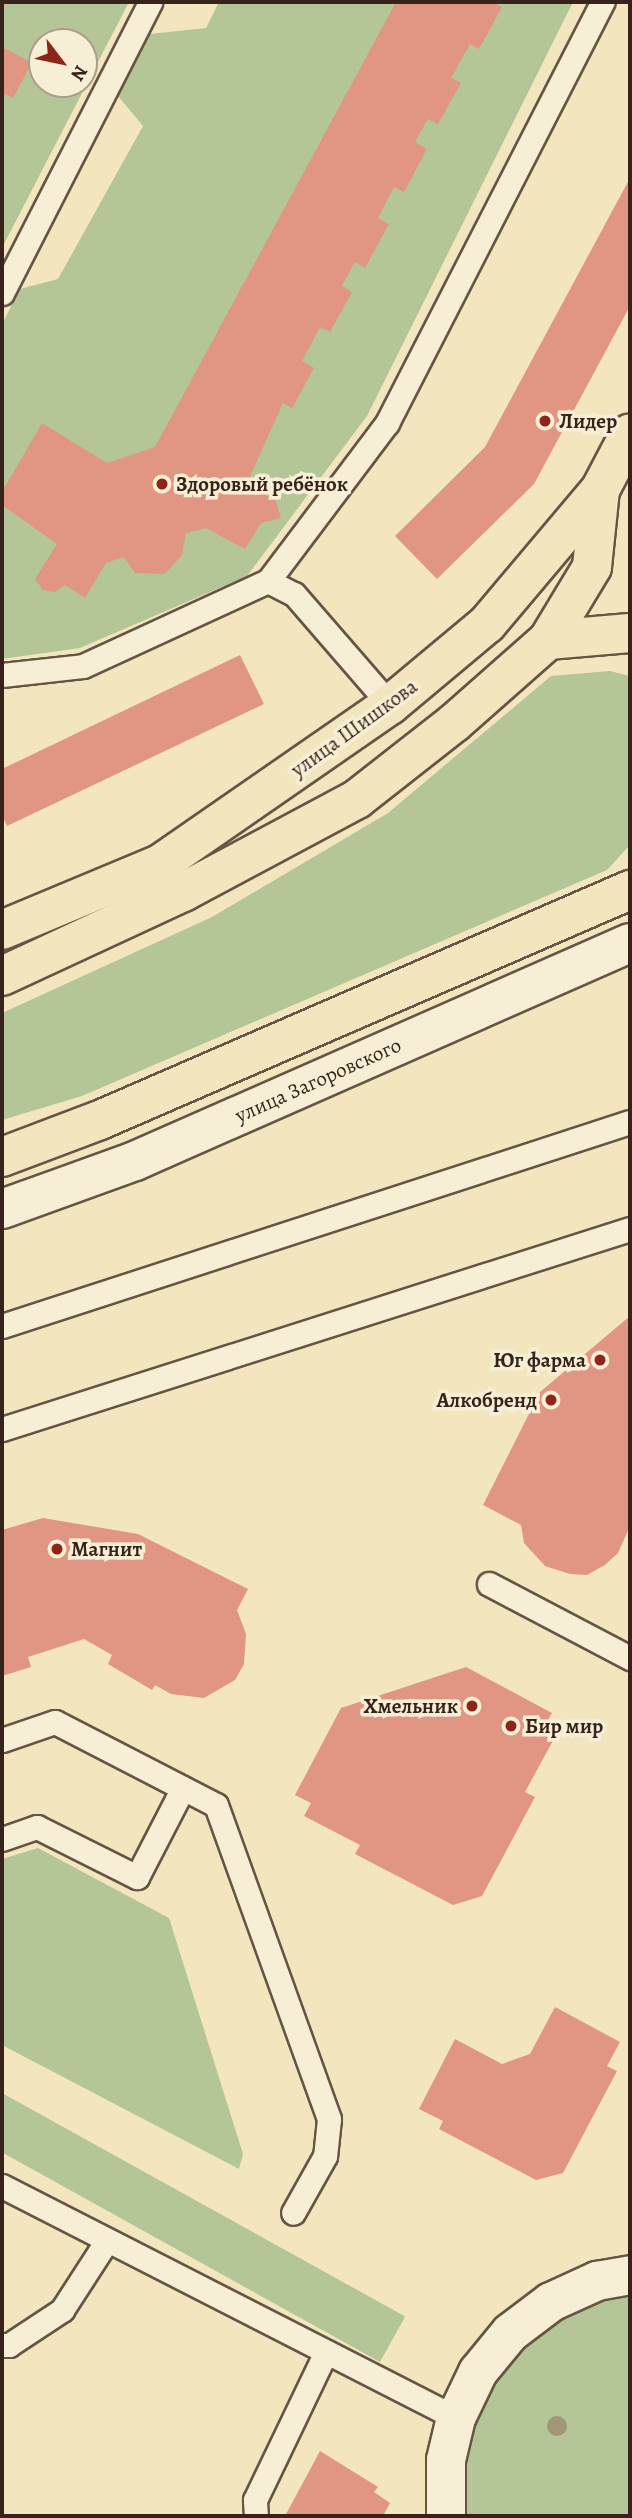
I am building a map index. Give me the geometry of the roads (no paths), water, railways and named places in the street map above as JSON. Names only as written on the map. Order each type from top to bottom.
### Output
[{"type":"main road","name":"улица Шишкова","points":[[2,930],[160,864],[390,705],[487,624],[600,490],[630,433]]},
{"type":"main road","points":[[2,976],[183,892],[357,800],[454,723],[548,640],[592,567],[600,490]]},
{"type":"main road","points":[[548,640],[630,633]]},
{"type":"main road","points":[[2,1157],[100,1120],[630,890]]},
{"type":"street","name":"улица Загоровского","points":[[2,1209],[135,1161],[630,943]]},
{"type":"street","points":[[100,1120],[135,1161]]},
{"type":"street","points":[[446,2516],[446,2460],[456,2418],[478,2372],[510,2333],[551,2302],[597,2281],[630,2275]]},
{"type":"lane","points":[[2,293],[150,2]]},
{"type":"lane","points":[[2,675],[83,666],[268,581],[387,423],[602,2]]},
{"type":"lane","points":[[268,581],[293,594],[390,705]]},
{"type":"lane","points":[[2,1326],[630,1122]]},
{"type":"lane","points":[[2,1429],[630,1228]]},
{"type":"lane","points":[[489,1584],[630,1658]]},
{"type":"lane","points":[[2,1740],[55,1723],[216,1805],[329,2119],[325,2156],[293,2213]]},
{"type":"lane","points":[[2,1839],[37,1827],[136,1877],[183,1788]]},
{"type":"lane","points":[[2,2186],[325,2354],[456,2418]]},
{"type":"lane","points":[[2,2345],[9,2345],[62,2310],[106,2242]]},
{"type":"lane","points":[[256,2516],[254,2500],[325,2354]]},
{"type":"place","name":"Лидер","points":[[545,421]]},
{"type":"place","name":"Здоровый ребёнок","points":[[162,484]]},
{"type":"place","name":"Юг фарма","points":[[600,1360]]},
{"type":"place","name":"Алкобренд","points":[[551,1400]]},
{"type":"place","name":"Магнит","points":[[57,1549]]},
{"type":"place","name":"Хмельник","points":[[472,1706]]},
{"type":"place","name":"Бир мир","points":[[511,1726]]}]
